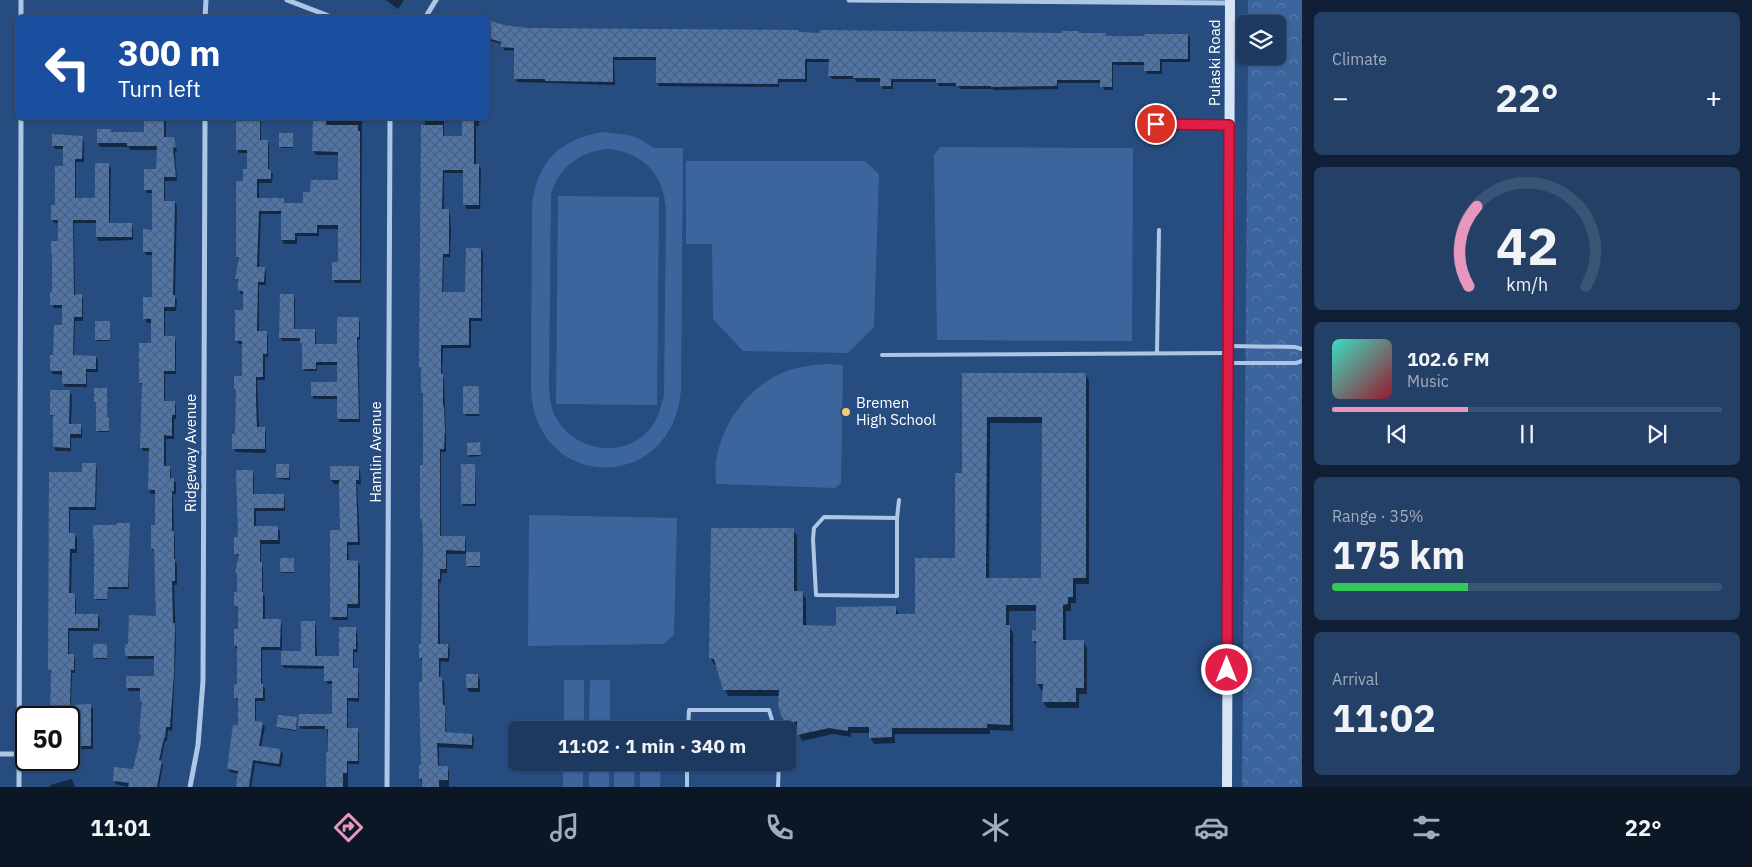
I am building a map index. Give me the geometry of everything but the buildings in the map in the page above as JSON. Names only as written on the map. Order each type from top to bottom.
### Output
[{"type":"main road","name":"Pulaski Road","points":[[1227,787],[1230,1]]},
{"type":"street","points":[[21,0],[21,15]]},
{"type":"street","points":[[206,0],[206,15]]},
{"type":"street","points":[[287,0],[326,15]]},
{"type":"street","points":[[427,15],[436,0]]},
{"type":"street","points":[[849,0],[1230,1]]},
{"type":"street","points":[[18,706],[21,120]]},
{"type":"street","name":"Ridgeway Avenue","points":[[190,787],[198,745],[203,681],[205,120]]},
{"type":"street","name":"Hamlin Avenue","points":[[387,787],[390,120]]},
{"type":"street","points":[[0,754],[15,754]]},
{"type":"street","points":[[19,771],[19,787]]},
{"type":"lane","points":[[1141,124],[1229,125]]},
{"type":"lane","points":[[1157,353],[1159,230]]},
{"type":"lane","points":[[1228,354],[1295,347],[1302,349]]},
{"type":"lane","points":[[882,355],[1228,354],[1296,363],[1302,361]]},
{"type":"lane","points":[[898,518],[824,517],[814,528],[812,539],[816,595],[897,596],[899,500]]},
{"type":"lane","points":[[688,721],[689,710],[769,710],[772,721]]},
{"type":"lane","points":[[687,771],[687,786]]},
{"type":"lane","points":[[778,787],[779,771]]},
{"type":"green space","points":[[1248,0],[1302,0],[1302,787],[1242,787],[1248,65],[1286,65],[1286,15],[1248,15]]},
{"type":"green space","points":[[603,132],[628,135],[638,138],[654,148],[683,148],[681,390],[672,424],[655,448],[631,463],[604,467],[578,462],[555,448],[538,423],[531,389],[532,207],[534,191],[545,166],[552,156],[562,147],[587,135]],"holes":[[[607,149],[620,151],[641,160],[649,167],[656,176],[664,197],[666,210],[664,396],[655,422],[642,436],[630,444],[615,448],[601,448],[587,444],[574,437],[562,427],[554,414],[551,403],[549,384],[551,195],[554,185],[564,169],[571,163],[597,151]]]},
{"type":"green space","points":[[940,147],[1133,148],[1132,341],[937,340],[934,155]]},
{"type":"green space","points":[[686,161],[865,161],[879,174],[874,327],[848,353],[743,351],[713,319],[712,244],[686,244]]},
{"type":"green space","points":[[558,196],[659,197],[657,405],[556,404]]},
{"type":"green space","points":[[843,365],[841,483],[835,488],[716,484],[716,461],[724,433],[748,397],[759,387],[784,372],[805,366]]},
{"type":"green space","points":[[529,515],[677,518],[674,635],[663,644],[528,646]]},
{"type":"green space","points":[[564,680],[584,680],[584,721],[564,721]]},
{"type":"green space","points":[[590,680],[610,680],[610,721],[589,721]]},
{"type":"green space","points":[[563,771],[583,771],[583,787],[563,787]]},
{"type":"green space","points":[[589,771],[609,771],[609,787],[589,787]]},
{"type":"green space","points":[[614,771],[635,771],[634,787],[614,787]]},
{"type":"green space","points":[[640,771],[661,771],[660,787],[640,787]]},
{"type":"place","name":"Bremen High School","points":[[846,412]]},
{"type":"route","points":[[1156,124],[1229,125],[1227,670]]}]
